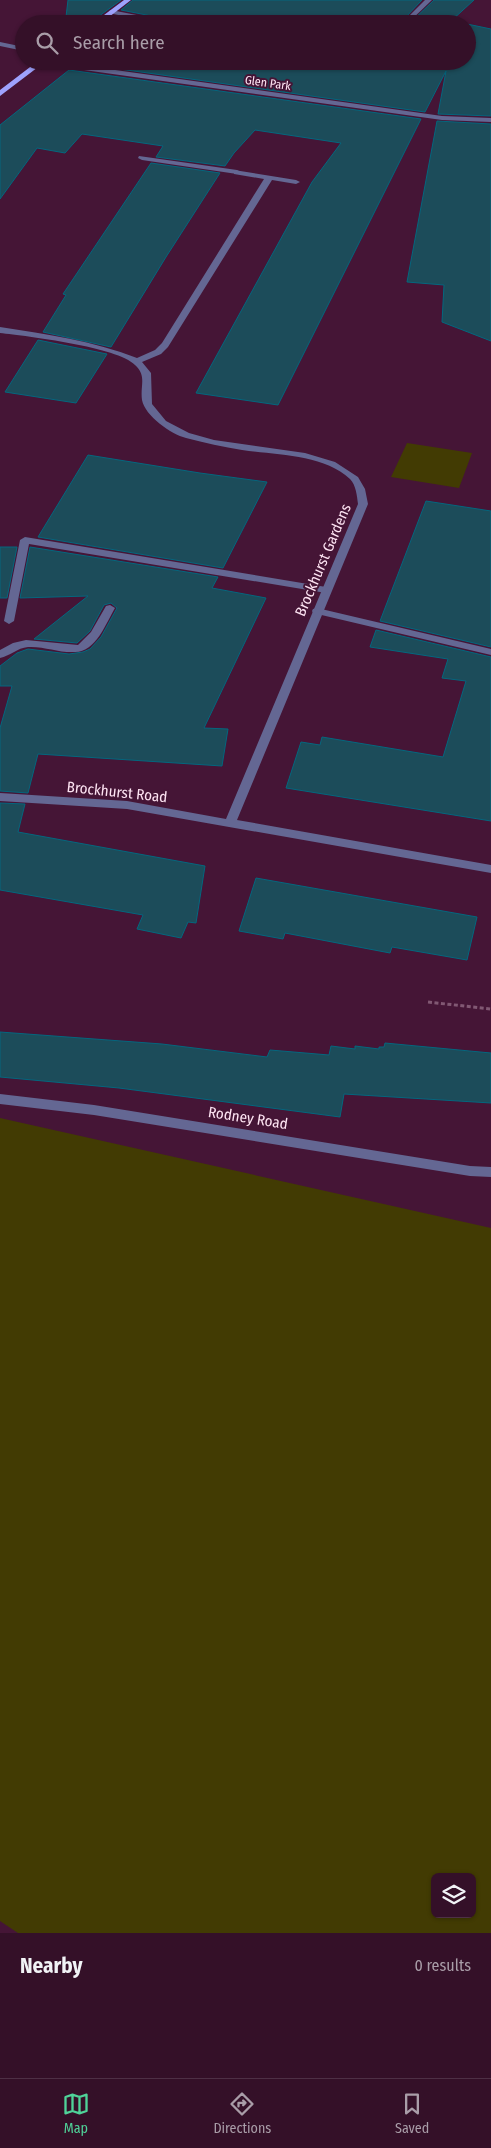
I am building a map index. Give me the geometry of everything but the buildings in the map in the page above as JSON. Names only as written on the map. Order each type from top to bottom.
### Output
[{"type":"main road","points":[[108,15],[128,0]]},
{"type":"main road","points":[[0,94],[32,70]]},
{"type":"street","points":[[413,15],[429,0]]},
{"type":"street","points":[[112,12],[127,15]]},
{"type":"street","points":[[0,44],[15,47]]},
{"type":"street","name":"Glen Park","points":[[99,70],[442,118],[491,120]]},
{"type":"street","points":[[142,158],[296,182]]},
{"type":"street","points":[[0,330],[38,335],[104,348],[137,361],[158,352],[165,345],[269,178]]},
{"type":"street","name":"Brockhurst Gardens","points":[[137,361],[147,373],[147,401],[154,414],[166,426],[185,435],[213,443],[316,459],[337,466],[353,477],[362,491],[363,504],[230,823]]},
{"type":"street","points":[[9,621],[25,540],[326,590]]},
{"type":"street","points":[[0,655],[8,648],[23,643],[75,649],[84,648],[110,608]]},
{"type":"street","points":[[317,611],[491,652]]},
{"type":"street","name":"Brockhurst Road","points":[[0,798],[127,805],[491,869]]},
{"type":"street","name":"Rodney Road","points":[[0,1099],[94,1110],[470,1172],[491,1172]]},
{"type":"path","points":[[428,1002],[491,1009]]},
{"type":"shaded area","points":[[407,443],[472,453],[459,488],[391,477]]},
{"type":"shaded area","points":[[0,1118],[491,1228],[491,1933],[18,1933],[0,1921]]}]
